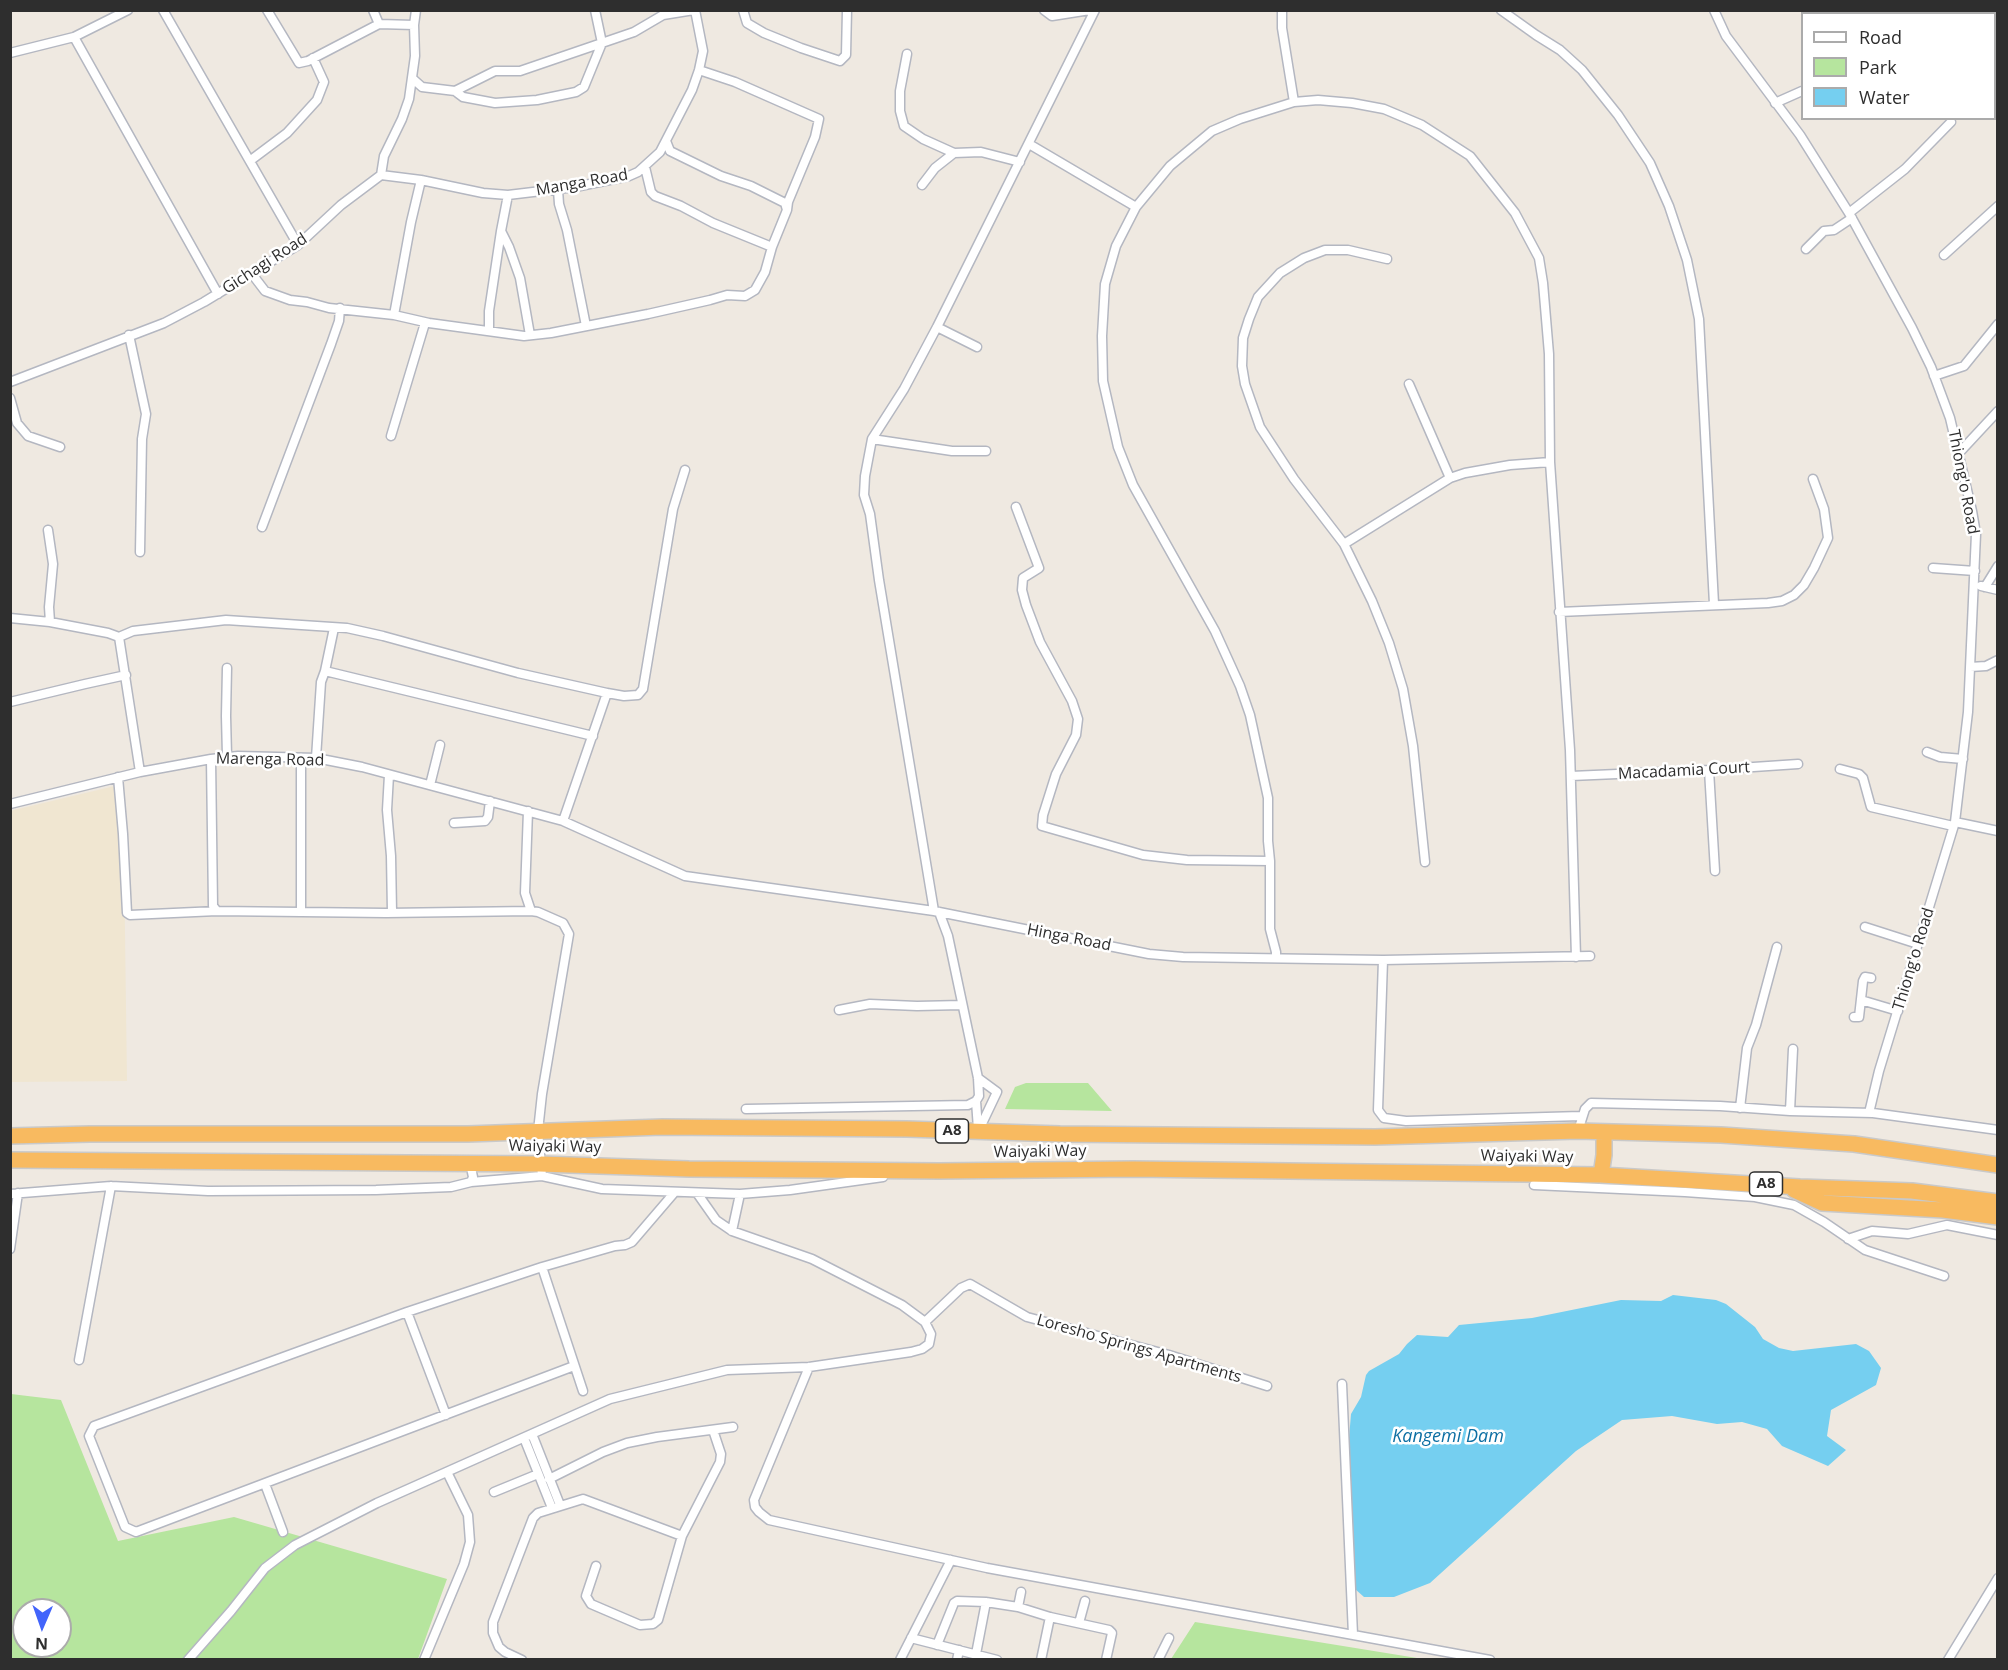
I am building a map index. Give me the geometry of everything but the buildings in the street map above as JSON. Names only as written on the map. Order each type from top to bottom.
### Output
[{"type":"highway","name":"Waiyaki Way","points":[[10,1126],[90,1134]]},
{"type":"highway","name":"Waiyaki Way","points":[[10,1136],[468,1134],[662,1127],[1406,1137],[1578,1131],[1721,1135],[1854,1144],[1998,1165]]},
{"type":"highway","points":[[1601,1175],[1605,1150],[1604,1133]]},
{"type":"highway","points":[[241,1162],[242,1135]]},
{"type":"highway","name":"Waiyaki Way","points":[[10,1160],[470,1163],[541,1170],[1133,1169],[1601,1175],[1912,1191],[1998,1202]]},
{"type":"highway","points":[[10,1165],[43,1160]]},
{"type":"highway","points":[[1786,1186],[1822,1203],[1943,1210],[1998,1217]]},
{"type":"street","points":[[10,53],[74,37],[128,10]]},
{"type":"street","points":[[163,10],[298,245]]},
{"type":"street","points":[[267,10],[299,63],[308,61],[379,24],[414,25]]},
{"type":"street","points":[[373,10],[379,24]]},
{"type":"street","points":[[381,175],[384,156],[402,119],[413,79],[416,10]]},
{"type":"street","points":[[413,79],[422,87],[455,91],[463,97],[495,104],[537,100],[576,92],[584,87],[602,44],[595,10]]},
{"type":"street","points":[[455,91],[495,71],[520,71],[634,32],[663,15],[695,10]]},
{"type":"street","name":"Manga Road","points":[[381,175],[421,180],[483,193],[508,195],[558,190],[629,176],[645,167],[660,152],[692,90],[703,51],[695,10]]},
{"type":"street","points":[[743,10],[747,23],[764,33],[840,61],[846,55],[847,10]]},
{"type":"street","points":[[1044,10],[1052,16],[1093,10]]},
{"type":"street","points":[[746,1109],[968,1105],[976,1101],[979,1096],[978,1078],[948,936],[937,911],[879,580],[870,514],[864,495],[865,476],[872,439],[904,389],[937,327],[1093,10]]},
{"type":"street","points":[[1282,10],[1282,28],[1294,102]]},
{"type":"street","points":[[1501,10],[1560,50],[1582,70],[1650,163],[1669,206],[1687,260],[1699,319],[1714,604]]},
{"type":"street","name":"Thiong'o Road","points":[[1714,10],[1726,36],[1800,135],[1850,215],[1912,328],[1950,418],[1976,534],[1970,667],[1963,759],[1954,824],[1947,854],[1879,1071],[1869,1113]]},
{"type":"street","points":[[74,37],[218,294]]},
{"type":"street","points":[[907,54],[900,91],[900,111],[904,126],[923,139],[954,153],[981,152],[1020,162]]},
{"type":"street","points":[[251,160],[287,134],[317,100],[324,82],[313,58]]},
{"type":"street","points":[[252,274],[265,291],[290,300],[394,315],[425,323],[524,336],[586,326],[727,295],[745,296],[755,290],[765,273],[772,247],[815,137],[819,119],[735,82],[699,70]]},
{"type":"street","points":[[1775,103],[1801,92]]},
{"type":"street","points":[[1276,958],[1270,929],[1268,798],[1257,744],[1240,686],[1215,631],[1133,484],[1118,447],[1108,410],[1102,336],[1106,284],[1116,246],[1137,207],[1170,166],[1212,131],[1240,119],[1294,102],[1318,100],[1384,109],[1422,125],[1470,156],[1515,213],[1539,258],[1549,354],[1550,462],[1571,776],[1576,957]]},
{"type":"street","points":[[1806,249],[1824,231],[1834,230],[1905,169],[1951,122]]},
{"type":"street","points":[[666,141],[670,151],[721,176],[780,199],[785,203],[787,210]]},
{"type":"street","points":[[1029,144],[1137,207]]},
{"type":"street","points":[[922,185],[935,168],[954,153]]},
{"type":"street","points":[[645,167],[651,192],[655,196],[772,247]]},
{"type":"street","name":"Gichagi Road","points":[[10,382],[164,322],[218,294],[298,245],[341,205],[381,175]]},
{"type":"street","points":[[394,315],[421,180]]},
{"type":"street","points":[[558,190],[559,204],[567,230],[586,326]]},
{"type":"street","points":[[489,331],[489,311],[508,195]]},
{"type":"street","points":[[1944,255],[1998,206]]},
{"type":"street","points":[[501,231],[520,278],[531,335]]},
{"type":"street","points":[[1387,259],[1348,250],[1325,250],[1304,258],[1280,273],[1258,297],[1243,338],[1241,353],[1245,384],[1260,427],[1294,479],[1344,544],[1389,643],[1403,689],[1417,769],[1425,862]]},
{"type":"street","points":[[262,526],[331,344],[339,321],[340,308]]},
{"type":"street","points":[[391,436],[425,323]]},
{"type":"street","points":[[1934,376],[1964,366],[1998,324]]},
{"type":"street","points":[[937,327],[977,347]]},
{"type":"street","points":[[129,335],[146,414],[142,439],[140,552]]},
{"type":"street","points":[[1409,384],[1450,478]]},
{"type":"street","points":[[10,398],[17,423],[28,436],[60,447]]},
{"type":"street","points":[[1958,454],[1998,411]]},
{"type":"street","points":[[872,439],[952,451],[986,451]]},
{"type":"street","points":[[1344,544],[1450,478],[1510,465],[1550,462]]},
{"type":"street","points":[[10,618],[50,622],[119,637],[133,631],[226,620],[347,628],[518,673],[624,696],[638,695],[643,689],[674,509],[685,470]]},
{"type":"street","points":[[1559,612],[1782,601],[1794,595],[1804,585],[1820,558],[1828,538],[1824,508],[1813,479]]},
{"type":"street","points":[[1016,507],[1039,568],[1023,578],[1022,590],[1026,605],[1040,642],[1072,701],[1078,719],[1076,735],[1056,774],[1043,815],[1042,826],[1143,855],[1186,860],[1270,861]]},
{"type":"street","points":[[48,530],[53,564],[50,622]]},
{"type":"street","points":[[1985,586],[1998,566]]},
{"type":"street","points":[[1933,568],[1975,571]]},
{"type":"street","points":[[1974,585],[1998,590]]},
{"type":"street","points":[[316,758],[321,682],[333,628]]},
{"type":"street","points":[[119,637],[141,772]]},
{"type":"street","points":[[1970,667],[1986,666],[1998,660]]},
{"type":"street","points":[[227,668],[225,716],[227,756]]},
{"type":"street","points":[[325,671],[593,736]]},
{"type":"street","points":[[10,702],[126,675]]},
{"type":"street","points":[[563,821],[608,693]]},
{"type":"street","points":[[430,785],[440,745]]},
{"type":"street","points":[[1927,752],[1940,757],[1963,759]]},
{"type":"street","name":"Marenga Road","points":[[10,804],[118,777],[227,756],[316,758],[362,767],[563,821]]},
{"type":"street","points":[[301,758],[301,912]]},
{"type":"street","points":[[211,759],[213,906],[217,911]]},
{"type":"street","name":"Macadamia Court","points":[[1571,776],[1798,764]]},
{"type":"street","points":[[1840,769],[1859,774],[1863,778],[1871,807],[1998,831]]},
{"type":"street","points":[[1709,770],[1715,871]]},
{"type":"street","points":[[389,775],[387,810],[392,912]]},
{"type":"street","points":[[118,777],[127,913],[130,915],[217,911],[531,911],[563,922],[570,938],[542,1094],[538,1131],[541,1170]]},
{"type":"street","points":[[454,823],[485,821],[488,817],[490,801]]},
{"type":"street","points":[[528,811],[525,893],[531,911]]},
{"type":"street","name":"Hinga Road","points":[[563,821],[685,876],[937,911],[1149,954],[1183,957],[1383,960],[1590,956]]},
{"type":"street","points":[[1866,927],[1918,944]]},
{"type":"street","points":[[1740,1108],[1747,1048],[1756,1025],[1777,947]]},
{"type":"street","points":[[1383,960],[1378,1110],[1383,1118],[1406,1121],[1581,1116]]},
{"type":"street","points":[[1854,1017],[1859,1017],[1864,977],[1871,978]]},
{"type":"street","points":[[1861,1000],[1898,1011]]},
{"type":"street","points":[[839,1010],[870,1004],[962,1005]]},
{"type":"street","points":[[1790,1112],[1793,1049]]},
{"type":"street","points":[[978,1078],[997,1092],[978,1132]]},
{"type":"street","points":[[976,1101],[978,1132]]},
{"type":"street","points":[[1578,1131],[1581,1116],[1591,1103],[1790,1112],[1869,1113],[1998,1130]]},
{"type":"street","points":[[1406,1121],[1406,1137]]},
{"type":"street","points":[[470,1163],[473,1177],[471,1182]]},
{"type":"street","points":[[10,1249],[14,1193],[111,1186],[208,1191],[376,1191],[450,1187],[541,1170],[594,1188],[740,1194],[939,1171]]},
{"type":"street","points":[[1534,1185],[1755,1197],[1794,1205],[1865,1250],[1944,1276]]},
{"type":"street","points":[[79,1360],[111,1186]]},
{"type":"street","points":[[574,1366],[136,1532],[125,1527],[89,1436],[94,1426],[407,1312],[542,1267],[625,1245],[632,1242],[674,1193]]},
{"type":"street","points":[[188,1659],[231,1611],[265,1568],[295,1545],[357,1513],[610,1399],[727,1370],[809,1367],[911,1352],[929,1344],[931,1334],[925,1322],[902,1305],[812,1258],[732,1231],[716,1220],[697,1193]]},
{"type":"street","points":[[732,1231],[740,1194]]},
{"type":"street","points":[[1848,1239],[1872,1231],[1908,1234],[1947,1225],[1998,1235]]},
{"type":"street","points":[[542,1267],[583,1391]]},
{"type":"street","name":"Loresho Springs Apartments","points":[[925,1322],[961,1288],[970,1284],[1027,1317],[1169,1355],[1267,1386]]},
{"type":"street","points":[[407,1312],[446,1415]]},
{"type":"street","points":[[809,1367],[754,1500],[755,1507],[769,1520],[951,1560],[1490,1659]]},
{"type":"street","points":[[1342,1384],[1353,1635]]},
{"type":"street","points":[[549,1479],[603,1452],[627,1443],[733,1426]]},
{"type":"street","points":[[596,1566],[586,1596],[591,1604],[640,1625],[653,1624],[658,1620],[682,1536],[720,1461],[721,1454],[713,1430]]},
{"type":"street","points":[[528,1436],[538,1474],[556,1507]]},
{"type":"street","points":[[528,1436],[549,1479],[556,1507]]},
{"type":"street","points":[[424,1659],[464,1564],[470,1542],[468,1515],[447,1472]]},
{"type":"street","points":[[494,1492],[538,1474]]},
{"type":"street","points":[[265,1484],[283,1532]]},
{"type":"street","points":[[522,1659],[499,1647],[493,1633],[493,1623],[533,1518],[538,1513],[577,1500],[588,1500],[682,1536]]},
{"type":"street","points":[[900,1659],[951,1560]]},
{"type":"street","points":[[1948,1659],[1998,1578]]},
{"type":"street","points":[[1018,1607],[1021,1592]]},
{"type":"street","points":[[937,1645],[954,1603],[957,1601],[986,1602],[1018,1607],[1050,1617],[1109,1630],[1112,1633],[1106,1659]]},
{"type":"street","points":[[1079,1623],[1085,1601]]},
{"type":"street","points":[[976,1654],[986,1602]]},
{"type":"street","points":[[1041,1659],[1050,1617]]},
{"type":"street","points":[[911,1638],[937,1645],[958,1655],[976,1654],[997,1659]]},
{"type":"street","points":[[1158,1659],[1169,1638]]},
{"type":"shaded area","points":[[123,784],[127,1081],[11,1082],[10,811]]},
{"type":"green space","points":[[1026,1083],[1088,1083],[1112,1111],[1005,1109],[1015,1087]]},
{"type":"green space","points":[[11,1394],[61,1400],[118,1541],[234,1517],[447,1579],[418,1659],[11,1660]]},
{"type":"green space","points":[[1195,1622],[1423,1659],[1171,1659]]},
{"type":"water","name":"Kangemi Dam","points":[[1673,1295],[1716,1300],[1726,1304],[1755,1327],[1763,1339],[1779,1348],[1793,1351],[1856,1344],[1869,1351],[1881,1368],[1876,1385],[1831,1410],[1827,1436],[1846,1450],[1828,1466],[1782,1446],[1767,1429],[1742,1422],[1717,1424],[1672,1416],[1622,1420],[1576,1451],[1430,1583],[1394,1597],[1364,1597],[1355,1589],[1347,1462],[1351,1414],[1361,1397],[1369,1371],[1399,1354],[1417,1335],[1448,1337],[1459,1325],[1532,1318],[1621,1300],[1661,1301]]}]
